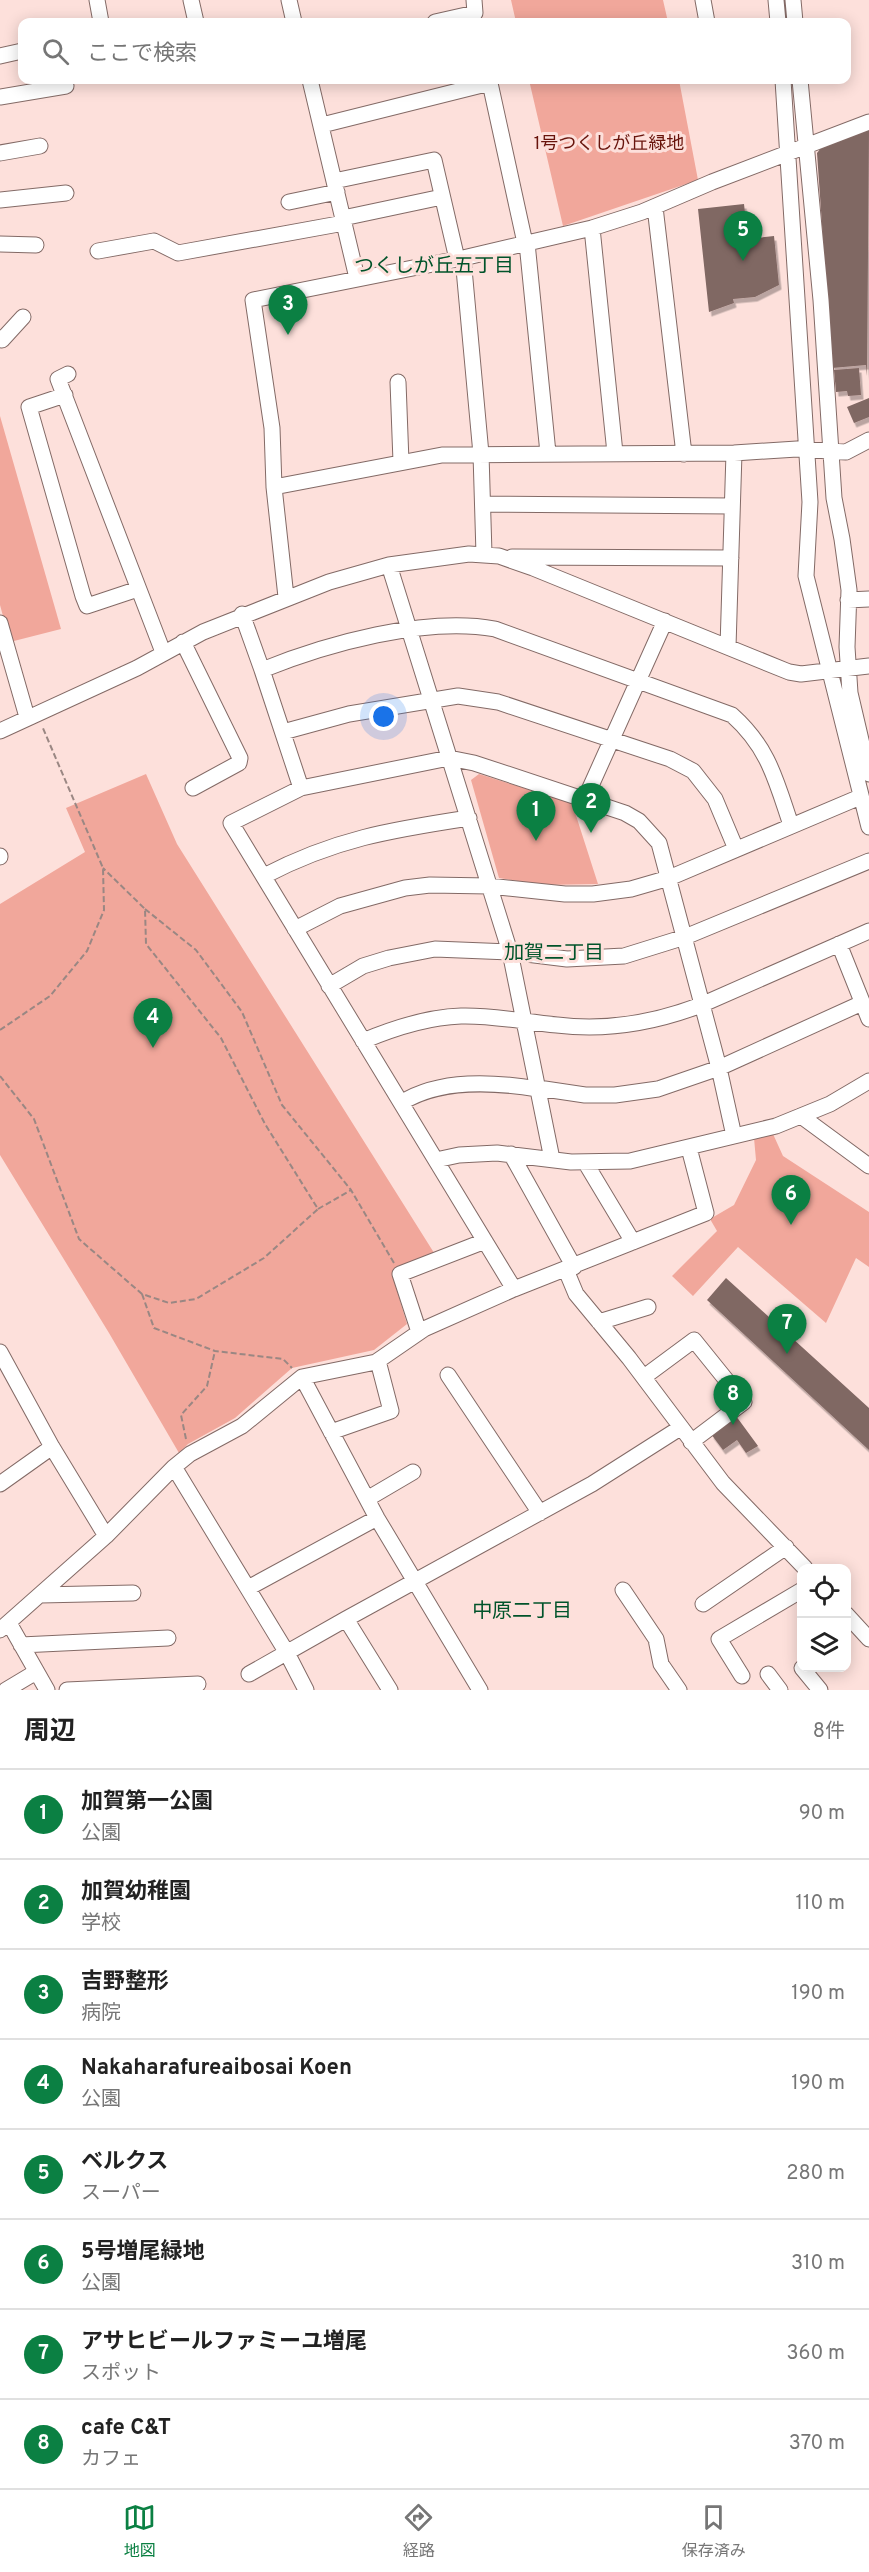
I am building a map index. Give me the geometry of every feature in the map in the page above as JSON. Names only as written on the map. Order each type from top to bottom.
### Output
[{"type":"street","points":[[97,0],[100,18]]},
{"type":"street","points":[[191,0],[195,18]]},
{"type":"street","points":[[289,0],[293,18]]},
{"type":"street","points":[[453,18],[475,13],[474,0]]},
{"type":"street","points":[[703,0],[706,18]]},
{"type":"street","points":[[776,0],[778,18]]},
{"type":"street","points":[[793,0],[795,18]]},
{"type":"street","points":[[0,56],[18,52]]},
{"type":"street","points":[[311,84],[357,278]]},
{"type":"street","points":[[322,126],[486,84]]},
{"type":"street","points":[[490,84],[526,243],[548,453]]},
{"type":"street","points":[[783,84],[810,502],[806,576],[869,826]]},
{"type":"street","points":[[800,84],[824,345],[834,498],[849,590],[850,693],[866,749],[869,774]]},
{"type":"street","points":[[0,97],[66,86]]},
{"type":"street","points":[[286,597],[274,487],[272,428],[253,300],[460,259],[592,228],[655,207],[869,122]]},
{"type":"street","points":[[0,153],[40,146]]},
{"type":"street","points":[[289,202],[434,160],[460,259],[481,454],[483,504],[491,555]]},
{"type":"street","points":[[0,200],[66,193]]},
{"type":"street","points":[[98,251],[154,242],[178,253],[344,220],[442,197]]},
{"type":"street","points":[[655,207],[684,454]]},
{"type":"street","points":[[592,228],[615,453]]},
{"type":"street","points":[[0,244],[36,245]]},
{"type":"street","points":[[0,338],[2,340],[23,317]]},
{"type":"street","points":[[799,348],[824,345]]},
{"type":"street","points":[[68,374],[58,378],[163,652]]},
{"type":"street","points":[[398,382],[401,462]]},
{"type":"street","points":[[64,395],[29,407],[83,596],[87,606],[138,589]]},
{"type":"street","points":[[274,487],[442,455],[684,454],[806,450],[846,452],[869,440]]},
{"type":"street","points":[[728,647],[734,453]]},
{"type":"street","points":[[483,504],[732,506]]},
{"type":"street","points":[[0,731],[136,668],[163,652],[242,614],[329,582],[389,565],[437,557],[491,555],[731,558]]},
{"type":"street","points":[[491,555],[665,621],[789,672],[801,674],[869,666]]},
{"type":"street","points":[[389,565],[510,952],[552,1159]]},
{"type":"street","points":[[848,600],[869,599]]},
{"type":"street","points":[[242,614],[301,788]]},
{"type":"street","points":[[585,799],[665,621]]},
{"type":"street","points":[[0,623],[32,715]]},
{"type":"street","points":[[262,670],[331,645],[410,630],[447,624],[474,625],[495,629],[732,715],[751,732],[768,759],[791,825]]},
{"type":"street","points":[[183,642],[240,758],[239,764],[193,788]]},
{"type":"street","points":[[283,732],[349,714],[432,699],[458,696],[498,702],[670,759],[693,771],[715,798],[736,849]]},
{"type":"street","points":[[514,1289],[231,823],[301,788],[449,758],[474,763],[585,799],[639,820],[659,843],[685,937],[734,1136]]},
{"type":"street","points":[[295,929],[340,906],[405,888],[430,885],[489,886],[565,894],[593,894],[631,889],[669,879],[860,797]]},
{"type":"street","points":[[264,876],[294,860],[346,840],[398,829],[469,819]]},
{"type":"street","points":[[329,986],[363,966],[415,952],[456,948],[567,959],[624,956],[685,937],[869,861]]},
{"type":"street","points":[[363,1041],[412,1024],[459,1016],[505,1017],[559,1026],[613,1027],[674,1015],[869,931]]},
{"type":"street","points":[[839,944],[869,1019]]},
{"type":"street","points":[[401,1103],[413,1095],[451,1086],[499,1084],[585,1095],[636,1094],[658,1089],[718,1068],[862,1003]]},
{"type":"street","points":[[436,1160],[459,1155],[511,1154],[585,1162],[630,1161],[776,1126],[865,1089]]},
{"type":"street","points":[[801,1116],[869,1166]]},
{"type":"street","points":[[46,1690],[21,1646],[4,1627],[106,1536],[174,1467],[190,1454],[242,1426],[302,1377],[378,1361],[419,1332],[514,1289],[706,1213],[689,1148]]},
{"type":"street","points":[[511,1154],[570,1268],[576,1294],[644,1377],[723,1483],[801,1564]]},
{"type":"street","points":[[585,1162],[633,1242]]},
{"type":"street","points":[[419,1332],[400,1275],[485,1241]]},
{"type":"street","points":[[598,1322],[648,1307]]},
{"type":"street","points":[[644,1377],[694,1340],[744,1402],[691,1442]]},
{"type":"street","points":[[0,1353],[51,1447],[106,1536]]},
{"type":"street","points":[[331,1432],[391,1411],[378,1361]]},
{"type":"street","points":[[448,1375],[540,1513]]},
{"type":"street","points":[[302,1377],[377,1518],[480,1690]]},
{"type":"street","points":[[249,1674],[592,1484],[680,1428]]},
{"type":"street","points":[[0,1484],[51,1447]]},
{"type":"street","points":[[174,1467],[287,1653],[306,1690]]},
{"type":"street","points":[[367,1499],[413,1472]]},
{"type":"street","points":[[248,1588],[377,1518]]},
{"type":"street","points":[[703,1604],[786,1547]]},
{"type":"street","points":[[623,1590],[656,1639],[661,1664],[679,1690]]},
{"type":"street","points":[[742,1676],[719,1639],[797,1592]]},
{"type":"street","points":[[40,1595],[133,1593]]},
{"type":"street","points":[[850,1618],[869,1639]]},
{"type":"street","points":[[346,1619],[390,1690]]},
{"type":"street","points":[[21,1646],[168,1638]]},
{"type":"street","points":[[6,1690],[36,1671]]},
{"type":"street","points":[[805,1672],[820,1690]]},
{"type":"street","points":[[768,1674],[780,1690]]},
{"type":"street","points":[[67,1690],[198,1684]]},
{"type":"path","points":[[32,715],[103,868],[145,909],[196,950],[242,1012],[282,1105],[351,1190],[400,1275]]},
{"type":"path","points":[[0,1030],[50,996],[87,951],[104,910],[103,868]]},
{"type":"path","points":[[145,909],[147,944],[221,1038],[265,1124],[318,1209]]},
{"type":"path","points":[[0,1076],[34,1119],[79,1239],[142,1294],[169,1303],[196,1299],[264,1258],[318,1209],[351,1190]]},
{"type":"path","points":[[142,1294],[154,1328],[215,1351],[283,1359],[302,1377]]},
{"type":"path","points":[[190,1454],[181,1415],[207,1386],[215,1351]]},
{"type":"green space","points":[[511,0],[663,0],[667,18],[515,18]]},
{"type":"green space","name":"1号つくしが丘緑地","points":[[530,84],[680,84],[698,180],[563,226]]},
{"type":"green space","points":[[0,416],[61,629],[10,642],[0,605]]},
{"type":"green space","points":[[146,774],[177,844],[436,1256],[392,1274],[407,1324],[374,1350],[292,1368],[235,1418],[188,1444],[179,1453],[0,1155],[0,904],[85,852],[66,808]]},
{"type":"green space","points":[[479,774],[572,803],[598,884],[543,885],[499,878],[471,780]]},
{"type":"green space","points":[[773,1134],[783,1156],[869,1212],[869,1267],[856,1258],[826,1323],[738,1247],[693,1296],[672,1276],[717,1231],[710,1219],[734,1205],[756,1160],[754,1138]]},
{"type":"building","points":[[869,131],[867,376],[866,365],[832,368],[817,153],[821,148]]},
{"type":"building","points":[[744,204],[748,239],[774,236],[779,285],[755,297],[733,299],[734,303],[709,312],[698,209]]},
{"type":"building","points":[[859,368],[861,395],[848,396],[847,391],[836,392],[834,370]]},
{"type":"building","points":[[869,398],[869,417],[854,423],[847,407]]},
{"type":"building","points":[[726,1278],[869,1408],[869,1450],[707,1300]]},
{"type":"building","points":[[736,1416],[758,1446],[746,1453],[737,1440],[723,1450],[711,1434]]},
{"type":"place","name":"ベルクス","points":[[743,261]]},
{"type":"place","name":"吉野整形","points":[[288,335]]},
{"type":"place","name":"加賀幼稚園","points":[[591,833]]},
{"type":"place","name":"加賀第一公園","points":[[536,841]]},
{"type":"place","name":"Nakaharafureaibosai Koen","points":[[153,1048]]},
{"type":"place","name":"5号増尾緑地","points":[[791,1225]]},
{"type":"place","name":"アサヒビールファミーユ増尾","points":[[787,1354]]},
{"type":"place","name":"cafe C&T","points":[[733,1425]]},
{"type":"district","name":"つくしが丘五丁目","points":[[434,265]]},
{"type":"district","name":"加賀二丁目","points":[[554,952]]},
{"type":"district","name":"中原二丁目","points":[[522,1610]]}]
